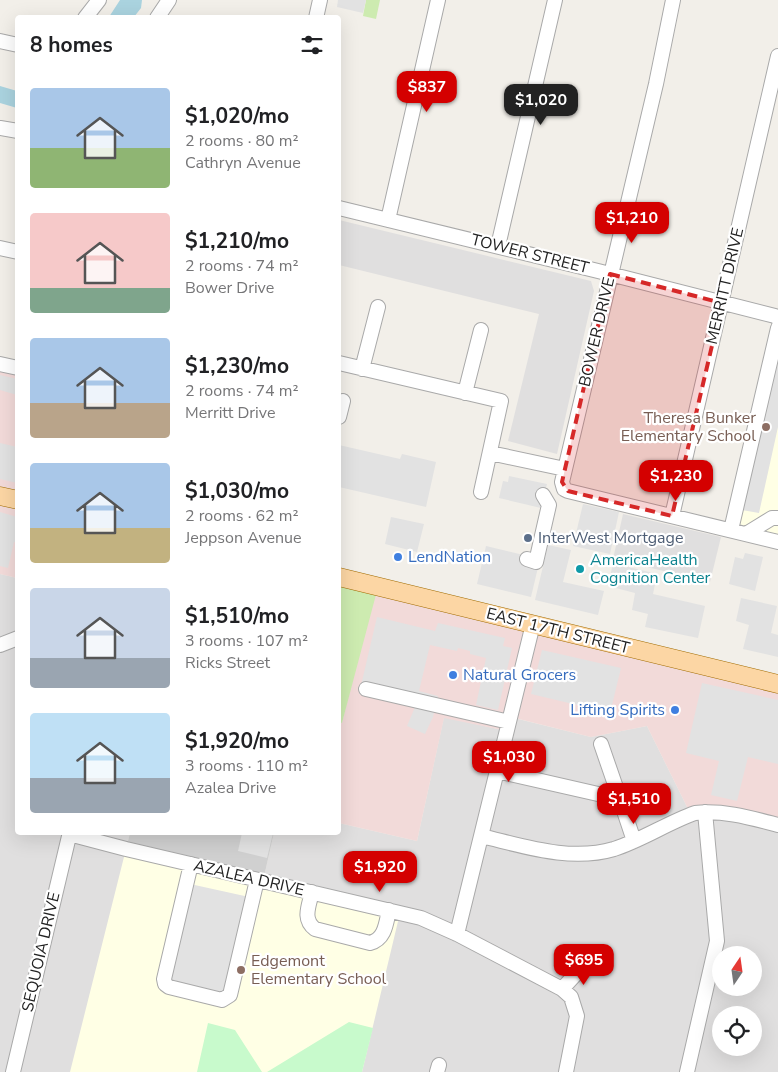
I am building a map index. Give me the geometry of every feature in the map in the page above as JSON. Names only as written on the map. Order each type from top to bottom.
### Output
[{"type":"main road","points":[[0,496],[15,499]]},
{"type":"main road","name":"EAST 17TH STREET","points":[[341,577],[778,684]]},
{"type":"street","points":[[87,15],[99,0]]},
{"type":"street","points":[[159,15],[169,0]]},
{"type":"street","points":[[317,15],[320,0]]},
{"type":"street","points":[[388,220],[438,0]]},
{"type":"street","points":[[498,246],[555,0]]},
{"type":"street","name":"BOWER DRIVE","points":[[672,516],[568,491],[564,489],[562,482],[656,84],[673,0]]},
{"type":"street","points":[[0,41],[15,44]]},
{"type":"street","name":"MERRITT DRIVE","points":[[672,516],[778,56]]},
{"type":"street","points":[[0,128],[15,130]]},
{"type":"street","name":"TOWER STREET","points":[[341,208],[610,274],[775,316],[778,319]]},
{"type":"street","points":[[0,248],[15,251]]},
{"type":"street","points":[[362,369],[378,307]]},
{"type":"street","points":[[731,530],[778,328]]},
{"type":"street","points":[[465,393],[481,330]]},
{"type":"street","points":[[0,364],[15,367]]},
{"type":"street","points":[[341,364],[501,400],[481,492]]},
{"type":"street","points":[[341,409],[343,401]]},
{"type":"street","points":[[490,453],[565,469]]},
{"type":"street","points":[[527,560],[536,562],[549,505],[543,495]]},
{"type":"street","points":[[672,516],[778,542]]},
{"type":"street","points":[[746,534],[767,520],[778,518]]},
{"type":"street","points":[[457,934],[533,624]]},
{"type":"street","points":[[0,645],[15,639]]},
{"type":"street","points":[[366,689],[509,722]]},
{"type":"street","points":[[601,744],[634,841]]},
{"type":"street","points":[[497,771],[620,800]]},
{"type":"street","points":[[481,836],[546,851],[584,854],[613,849],[694,814],[705,812],[730,814],[778,825]]},
{"type":"street","points":[[687,1072],[717,941],[705,812]]},
{"type":"street","name":"SEQUOIA DRIVE","points":[[13,1072],[70,835]]},
{"type":"street","name":"AZALEA DRIVE","points":[[74,835],[421,918],[457,934],[562,989],[571,997],[577,1016],[566,1072]]},
{"type":"street","points":[[191,864],[164,979],[165,984],[169,987],[222,1000],[230,995],[257,880]]},
{"type":"street","points":[[312,892],[306,915],[310,926],[315,929],[370,943],[376,941],[384,932],[389,910]]},
{"type":"street","points":[[562,989],[584,964]]},
{"type":"highlighted area","points":[[610,274],[722,303],[672,516],[568,491],[562,482]]},
{"type":"shaded area","points":[[338,0],[366,0],[363,13],[337,7]]},
{"type":"shaded area","points":[[341,220],[591,281],[594,291],[557,454],[508,441],[539,314],[341,265]]},
{"type":"shaded area","name":"Theresa Bunker Elementary School","points":[[778,324],[778,542],[731,530]]},
{"type":"shaded area","points":[[778,350],[778,427],[759,513],[742,510]]},
{"type":"shaded area","points":[[0,364],[15,368],[15,578],[0,574]]},
{"type":"shaded area","points":[[0,375],[15,379],[15,394],[0,390]]},
{"type":"shaded area","points":[[0,443],[15,447],[15,483],[0,479]]},
{"type":"shaded area","points":[[341,445],[400,459],[402,454],[436,462],[426,507],[341,487]]},
{"type":"shaded area","points":[[509,476],[547,484],[541,508],[499,498],[503,481],[508,482]]},
{"type":"shaded area","points":[[583,504],[619,512],[610,554],[573,546]]},
{"type":"shaded area","points":[[0,512],[15,516],[15,542],[8,568],[0,566]]},
{"type":"shaded area","points":[[623,514],[721,537],[710,582],[613,559]]},
{"type":"shaded area","points":[[391,517],[424,524],[417,552],[385,544]]},
{"type":"shaded area","points":[[548,545],[571,550],[563,582],[604,591],[598,615],[535,600]]},
{"type":"shaded area","points":[[486,546],[540,559],[531,597],[477,584]]},
{"type":"shaded area","points":[[745,553],[763,557],[755,591],[729,584],[735,557],[743,559]]},
{"type":"shaded area","points":[[613,563],[657,574],[653,594],[705,606],[698,638],[645,627],[648,614],[632,610],[635,593],[608,586]]},
{"type":"shaded area","points":[[0,574],[15,578],[15,835],[130,835],[126,849],[263,881],[274,835],[341,835],[341,823],[417,841],[444,717],[507,731],[510,717],[591,737],[647,726],[691,815],[778,825],[778,1072],[0,1072]]},
{"type":"shaded area","points":[[375,586],[778,684],[778,825],[691,815],[647,726],[591,737],[511,717],[507,731],[444,718],[417,841],[341,823],[342,723]]},
{"type":"shaded area","points":[[741,598],[777,606],[771,633],[778,635],[778,657],[743,649],[749,625],[736,621]]},
{"type":"shaded area","points":[[377,617],[435,631],[438,623],[505,638],[503,646],[512,648],[498,710],[476,705],[486,658],[470,654],[470,651],[458,648],[457,651],[430,645],[419,691],[438,696],[433,717],[425,734],[407,726],[415,707],[359,694]]},
{"type":"shaded area","points":[[542,650],[621,668],[612,705],[594,709],[531,694]]},
{"type":"shaded area","points":[[702,683],[778,700],[778,764],[748,757],[737,801],[711,795],[719,761],[686,753]]},
{"type":"shaded area","points":[[130,835],[274,835],[263,881],[126,849]]},
{"type":"shaded area","points":[[242,835],[273,835],[267,858],[238,851]]},
{"type":"shaded area","name":"Edgemont Elementary School","points":[[126,849],[400,913],[362,1072],[70,1072]]},
{"type":"shaded area","points":[[181,882],[258,899],[235,1000],[230,1003],[167,992]]},
{"type":"green space","points":[[366,0],[380,0],[376,19],[363,16]]},
{"type":"green space","points":[[341,578],[378,587],[341,723]]},
{"type":"green space","points":[[349,1022],[373,1028],[362,1072],[267,1072]]},
{"type":"green space","points":[[208,1023],[235,1030],[262,1072],[197,1072]]},
{"type":"water","points":[[120,0],[142,0],[141,8],[136,15],[110,15]]},
{"type":"water","points":[[0,86],[15,90],[15,107],[0,103]]},
{"type":"place","name":"Theresa Bunker Elementary School","points":[[766,427]]},
{"type":"place","name":"InterWest Mortgage","points":[[528,538]]},
{"type":"place","name":"LendNation","points":[[398,557]]},
{"type":"place","name":"AmericaHealth Cognition Center","points":[[580,569]]},
{"type":"place","name":"Natural Grocers","points":[[453,675]]},
{"type":"place","name":"Lifting Spirits","points":[[675,710]]},
{"type":"place","name":"Edgemont Elementary School","points":[[241,970]]}]
